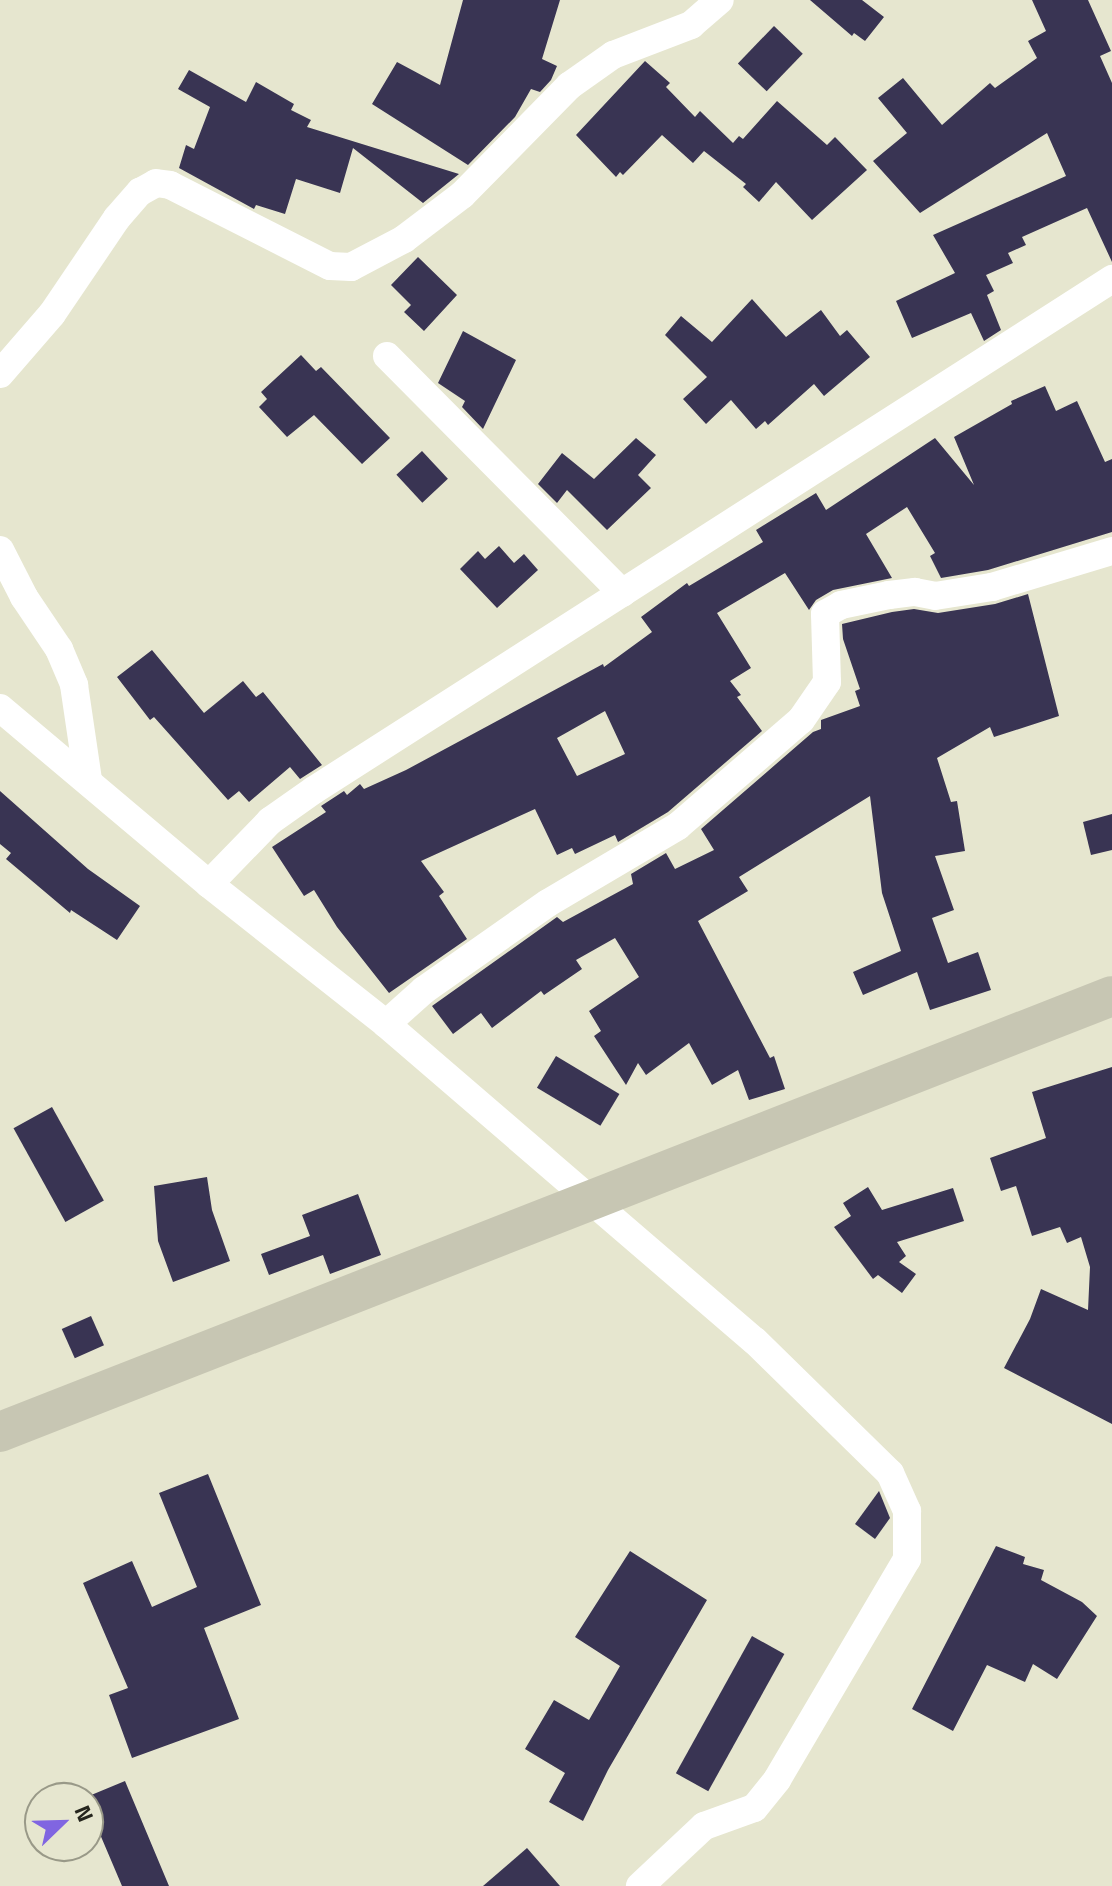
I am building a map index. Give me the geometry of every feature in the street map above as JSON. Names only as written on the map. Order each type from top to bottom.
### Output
[{"type":"street","points":[[0,374],[52,314],[140,192],[156,183],[170,185],[330,266],[351,267],[404,239],[462,195],[569,86],[613,55],[691,25],[720,0]]},
{"type":"street","points":[[209,884],[281,813],[1112,279]]},
{"type":"street","points":[[387,356],[622,593]]},
{"type":"street","points":[[0,550],[24,597],[59,649],[74,685],[88,780]]},
{"type":"street","points":[[386,1024],[424,990],[548,903],[678,826],[801,720],[827,682],[825,614],[841,605],[889,595],[915,592],[935,596],[992,587],[1112,551]]},
{"type":"street","points":[[0,708],[209,884],[386,1024],[755,1341],[890,1473],[907,1511],[907,1559],[777,1780],[754,1808],[704,1826],[640,1886]]},
{"type":"street","points":[[0,1432],[1112,996]]},
{"type":"building","points":[[463,0],[560,0],[542,59],[557,66],[551,80],[540,92],[531,89],[515,117],[468,165],[372,104],[397,62],[440,85]]},
{"type":"building","points":[[810,0],[862,0],[884,17],[865,41],[854,33],[852,36]]},
{"type":"building","points":[[1032,0],[1088,0],[1111,51],[1100,56],[1112,83],[1112,262],[1087,208],[1022,237],[1026,245],[1008,253],[1013,263],[986,275],[994,291],[987,295],[1001,330],[984,341],[971,313],[912,338],[896,301],[955,273],[933,235],[1066,176],[1047,133],[920,213],[873,161],[907,133],[878,98],[903,78],[942,125],[990,83],[995,88],[1037,58],[1028,41],[1046,31]]},
{"type":"building","points":[[774,26],[803,54],[767,91],[738,63]]},
{"type":"building","points":[[645,61],[670,83],[666,87],[695,117],[700,111],[733,143],[739,136],[743,139],[777,101],[827,145],[835,137],[867,170],[812,220],[776,182],[759,202],[743,187],[746,184],[704,151],[693,163],[662,135],[623,175],[620,172],[616,177],[576,135]]},
{"type":"building","points":[[189,70],[246,102],[256,82],[294,104],[291,110],[311,120],[307,127],[459,174],[423,203],[353,148],[340,193],[296,179],[285,214],[256,205],[254,209],[179,168],[186,145],[194,149],[210,107],[178,89]]},
{"type":"building","points":[[418,257],[457,295],[424,331],[404,312],[411,305],[391,285]]},
{"type":"building","points":[[752,299],[786,337],[821,310],[840,336],[847,330],[870,357],[824,396],[814,384],[768,425],[765,421],[756,429],[731,400],[706,424],[683,399],[707,377],[665,335],[681,316],[712,342]]},
{"type":"building","points":[[463,331],[516,360],[483,429],[462,407],[465,401],[438,383]]},
{"type":"building","points":[[301,355],[316,371],[321,367],[390,438],[362,464],[314,415],[287,437],[259,407],[267,399],[261,392]]},
{"type":"building","points":[[1045,386],[1056,411],[1077,401],[1105,462],[1112,459],[1112,532],[988,570],[941,578],[930,556],[935,553],[907,507],[866,534],[892,578],[833,590],[816,600],[809,610],[785,573],[717,613],[751,668],[730,681],[741,695],[737,697],[762,731],[668,812],[618,842],[615,835],[575,854],[572,848],[557,855],[535,809],[421,861],[444,892],[439,896],[467,939],[389,993],[337,927],[314,890],[304,896],[272,847],[326,812],[321,806],[344,791],[347,795],[360,784],[364,789],[406,770],[603,664],[604,667],[652,632],[641,617],[687,583],[689,586],[763,542],[756,530],[816,493],[826,510],[935,438],[974,485],[954,437],[1012,404],[1011,401]],"holes":[[[605,711],[625,754],[577,776],[557,738]]]},
{"type":"building","points":[[636,438],[656,455],[638,475],[651,488],[607,530],[567,490],[557,503],[538,484],[562,453],[594,479]]},
{"type":"building","points":[[422,451],[448,479],[422,503],[396,475]]},
{"type":"building","points":[[499,546],[514,563],[524,554],[538,570],[497,608],[460,569],[478,551],[485,559]]},
{"type":"building","points":[[1028,594],[1059,716],[994,737],[990,727],[937,758],[951,802],[957,801],[965,851],[935,856],[954,910],[932,918],[948,963],[978,952],[991,990],[930,1010],[917,972],[863,995],[853,972],[901,951],[882,893],[870,796],[739,877],[748,891],[698,921],[770,1058],[774,1056],[785,1089],[749,1100],[738,1070],[712,1085],[689,1043],[646,1075],[638,1063],[626,1085],[594,1036],[601,1031],[589,1011],[639,977],[615,938],[576,960],[582,969],[544,995],[541,991],[492,1028],[481,1013],[453,1034],[432,1006],[557,917],[563,922],[633,884],[631,874],[666,853],[675,869],[714,850],[701,829],[813,732],[821,729],[821,720],[860,706],[855,691],[860,689],[843,639],[842,624],[914,609],[938,613],[995,604]]},
{"type":"building","points":[[152,650],[204,713],[243,681],[256,697],[263,692],[322,765],[300,779],[290,767],[249,802],[239,791],[228,800],[154,717],[150,720],[117,677]]},
{"type":"building","points":[[0,791],[88,869],[140,906],[117,940],[71,910],[70,913],[6,859],[11,853],[0,844]]},
{"type":"building","points":[[1112,814],[1112,850],[1091,855],[1083,822]]},
{"type":"building","points":[[556,1056],[619,1094],[600,1126],[537,1088]]},
{"type":"building","points":[[1112,1067],[1112,1424],[1004,1368],[1030,1319],[1041,1289],[1088,1310],[1090,1267],[1081,1237],[1067,1243],[1060,1227],[1032,1236],[1016,1186],[1001,1191],[990,1158],[1046,1138],[1032,1092]]},
{"type":"building","points":[[52,1107],[104,1201],[65,1222],[14,1128]]},
{"type":"building","points":[[207,1177],[212,1210],[230,1261],[173,1282],[158,1241],[154,1186]]},
{"type":"building","points":[[868,1187],[882,1210],[953,1188],[964,1221],[897,1242],[906,1256],[899,1262],[916,1274],[902,1293],[878,1275],[873,1279],[834,1227],[851,1216],[843,1203]]},
{"type":"building","points":[[358,1194],[381,1255],[330,1274],[323,1255],[269,1275],[261,1254],[310,1236],[302,1215]]},
{"type":"building","points":[[91,1316],[104,1345],[75,1358],[62,1329]]},
{"type":"building","points":[[208,1474],[261,1605],[204,1628],[239,1719],[132,1758],[109,1695],[128,1688],[83,1583],[132,1561],[152,1607],[197,1587],[159,1493]]},
{"type":"building","points":[[879,1491],[890,1518],[875,1539],[855,1524]]},
{"type":"building","points":[[996,1546],[1025,1557],[1023,1564],[1044,1570],[1041,1580],[1082,1602],[1097,1616],[1057,1679],[1033,1664],[1025,1682],[987,1665],[953,1731],[912,1709]]},
{"type":"building","points":[[630,1551],[707,1600],[608,1770],[583,1821],[549,1802],[565,1773],[525,1749],[554,1700],[589,1720],[620,1666],[575,1637]]},
{"type":"building","points":[[752,1636],[784,1654],[708,1791],[676,1773]]},
{"type":"building","points":[[125,1781],[169,1886],[122,1886],[104,1844],[104,1790]]},
{"type":"building","points":[[527,1848],[560,1886],[483,1886]]}]
